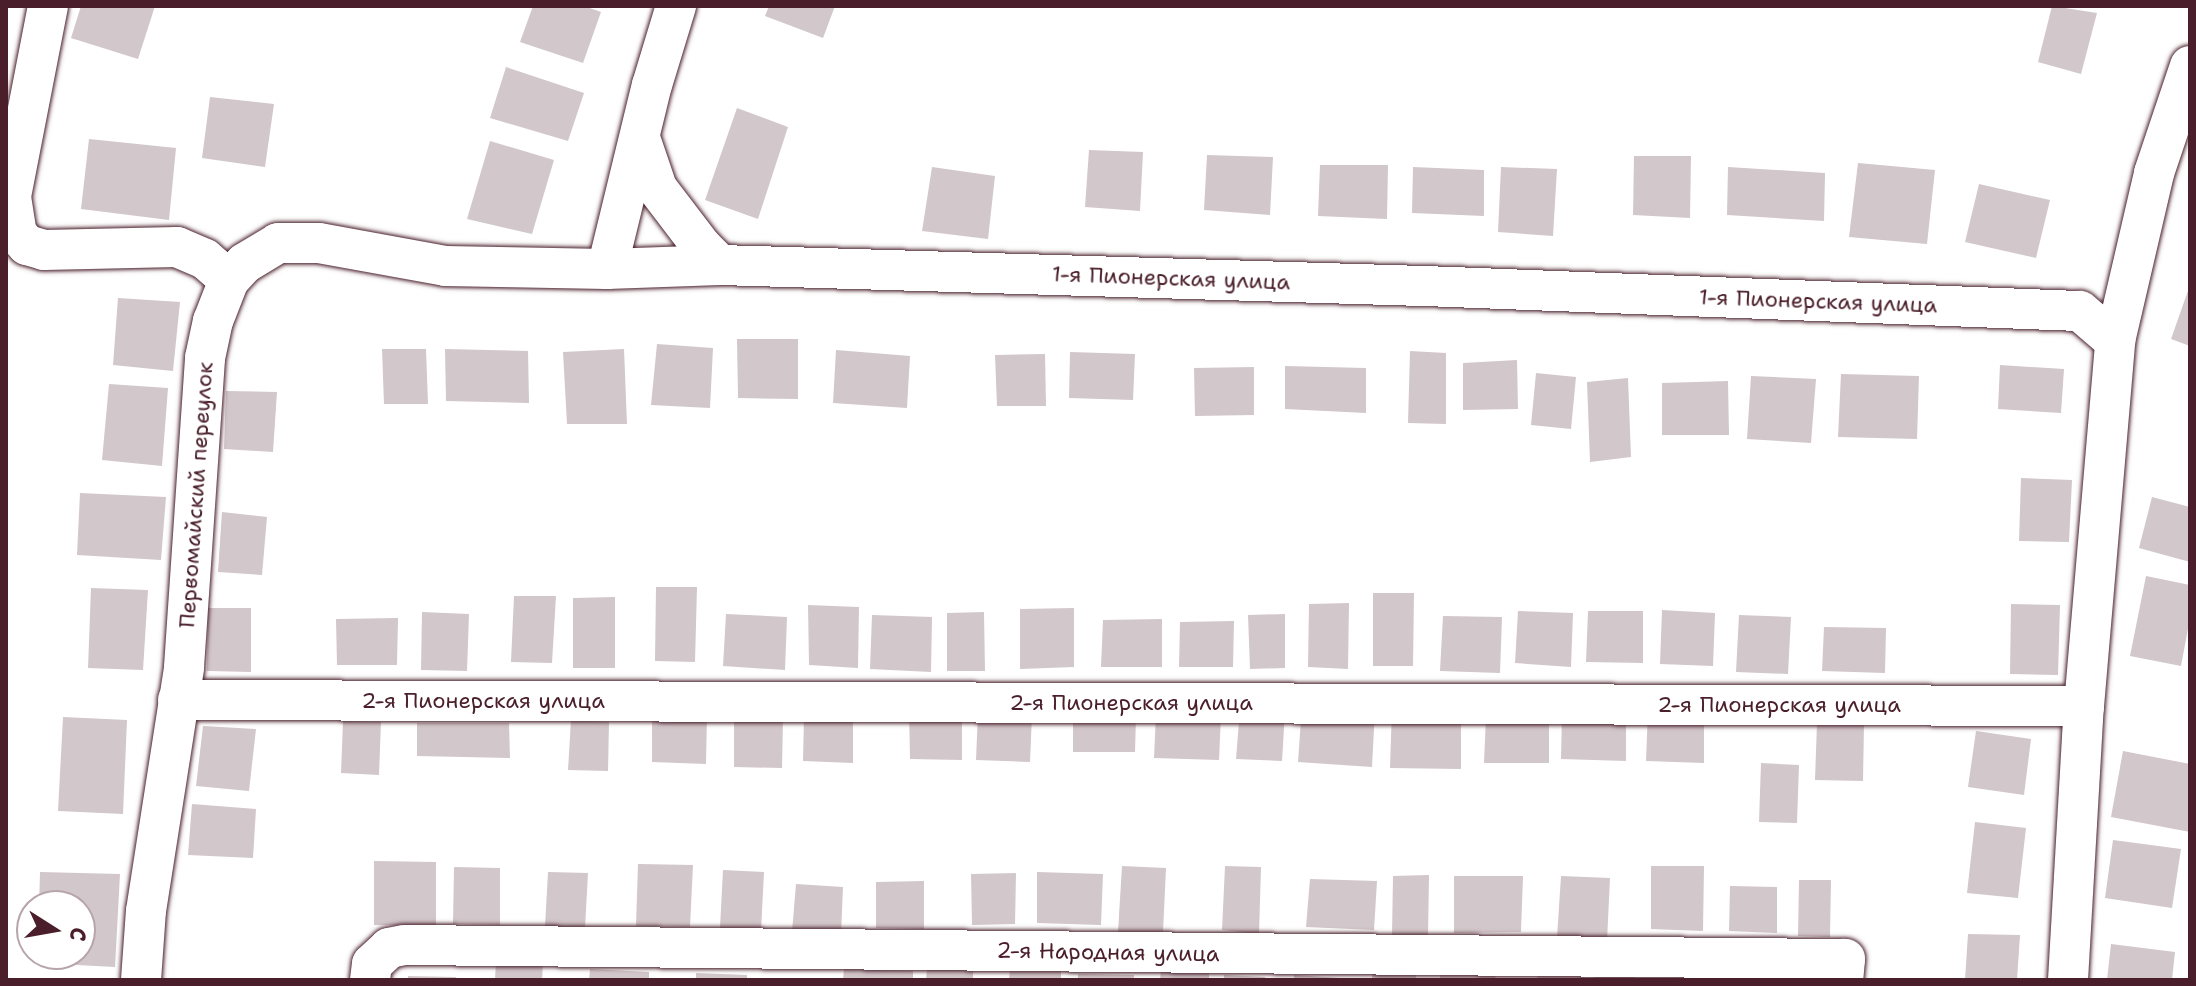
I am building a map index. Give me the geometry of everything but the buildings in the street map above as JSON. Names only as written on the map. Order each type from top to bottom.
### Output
[{"type":"street","points":[[48,6],[11,197],[17,234],[27,245],[44,250],[177,247],[205,259],[229,280]]},
{"type":"street","points":[[607,269],[676,6]]},
{"type":"street","points":[[2068,980],[2084,706],[2115,341],[2154,173],[2190,66]]},
{"type":"street","points":[[640,138],[657,188],[702,247],[720,265]]},
{"type":"street","name":"1-я Пионерская улица","points":[[229,280],[265,248],[293,242],[319,243],[445,266],[607,269],[720,265],[1410,285],[2080,311],[2115,341]]},
{"type":"street","name":"Первомайский переулок","points":[[141,980],[146,911],[184,667],[205,358],[213,321],[229,280]]},
{"type":"street","name":"2-я Пионерская улица","points":[[178,700],[2084,706]]},
{"type":"street","name":"2-я Народная улица","points":[[370,980],[372,964],[389,948],[404,945],[1845,959],[1843,980]]}]
